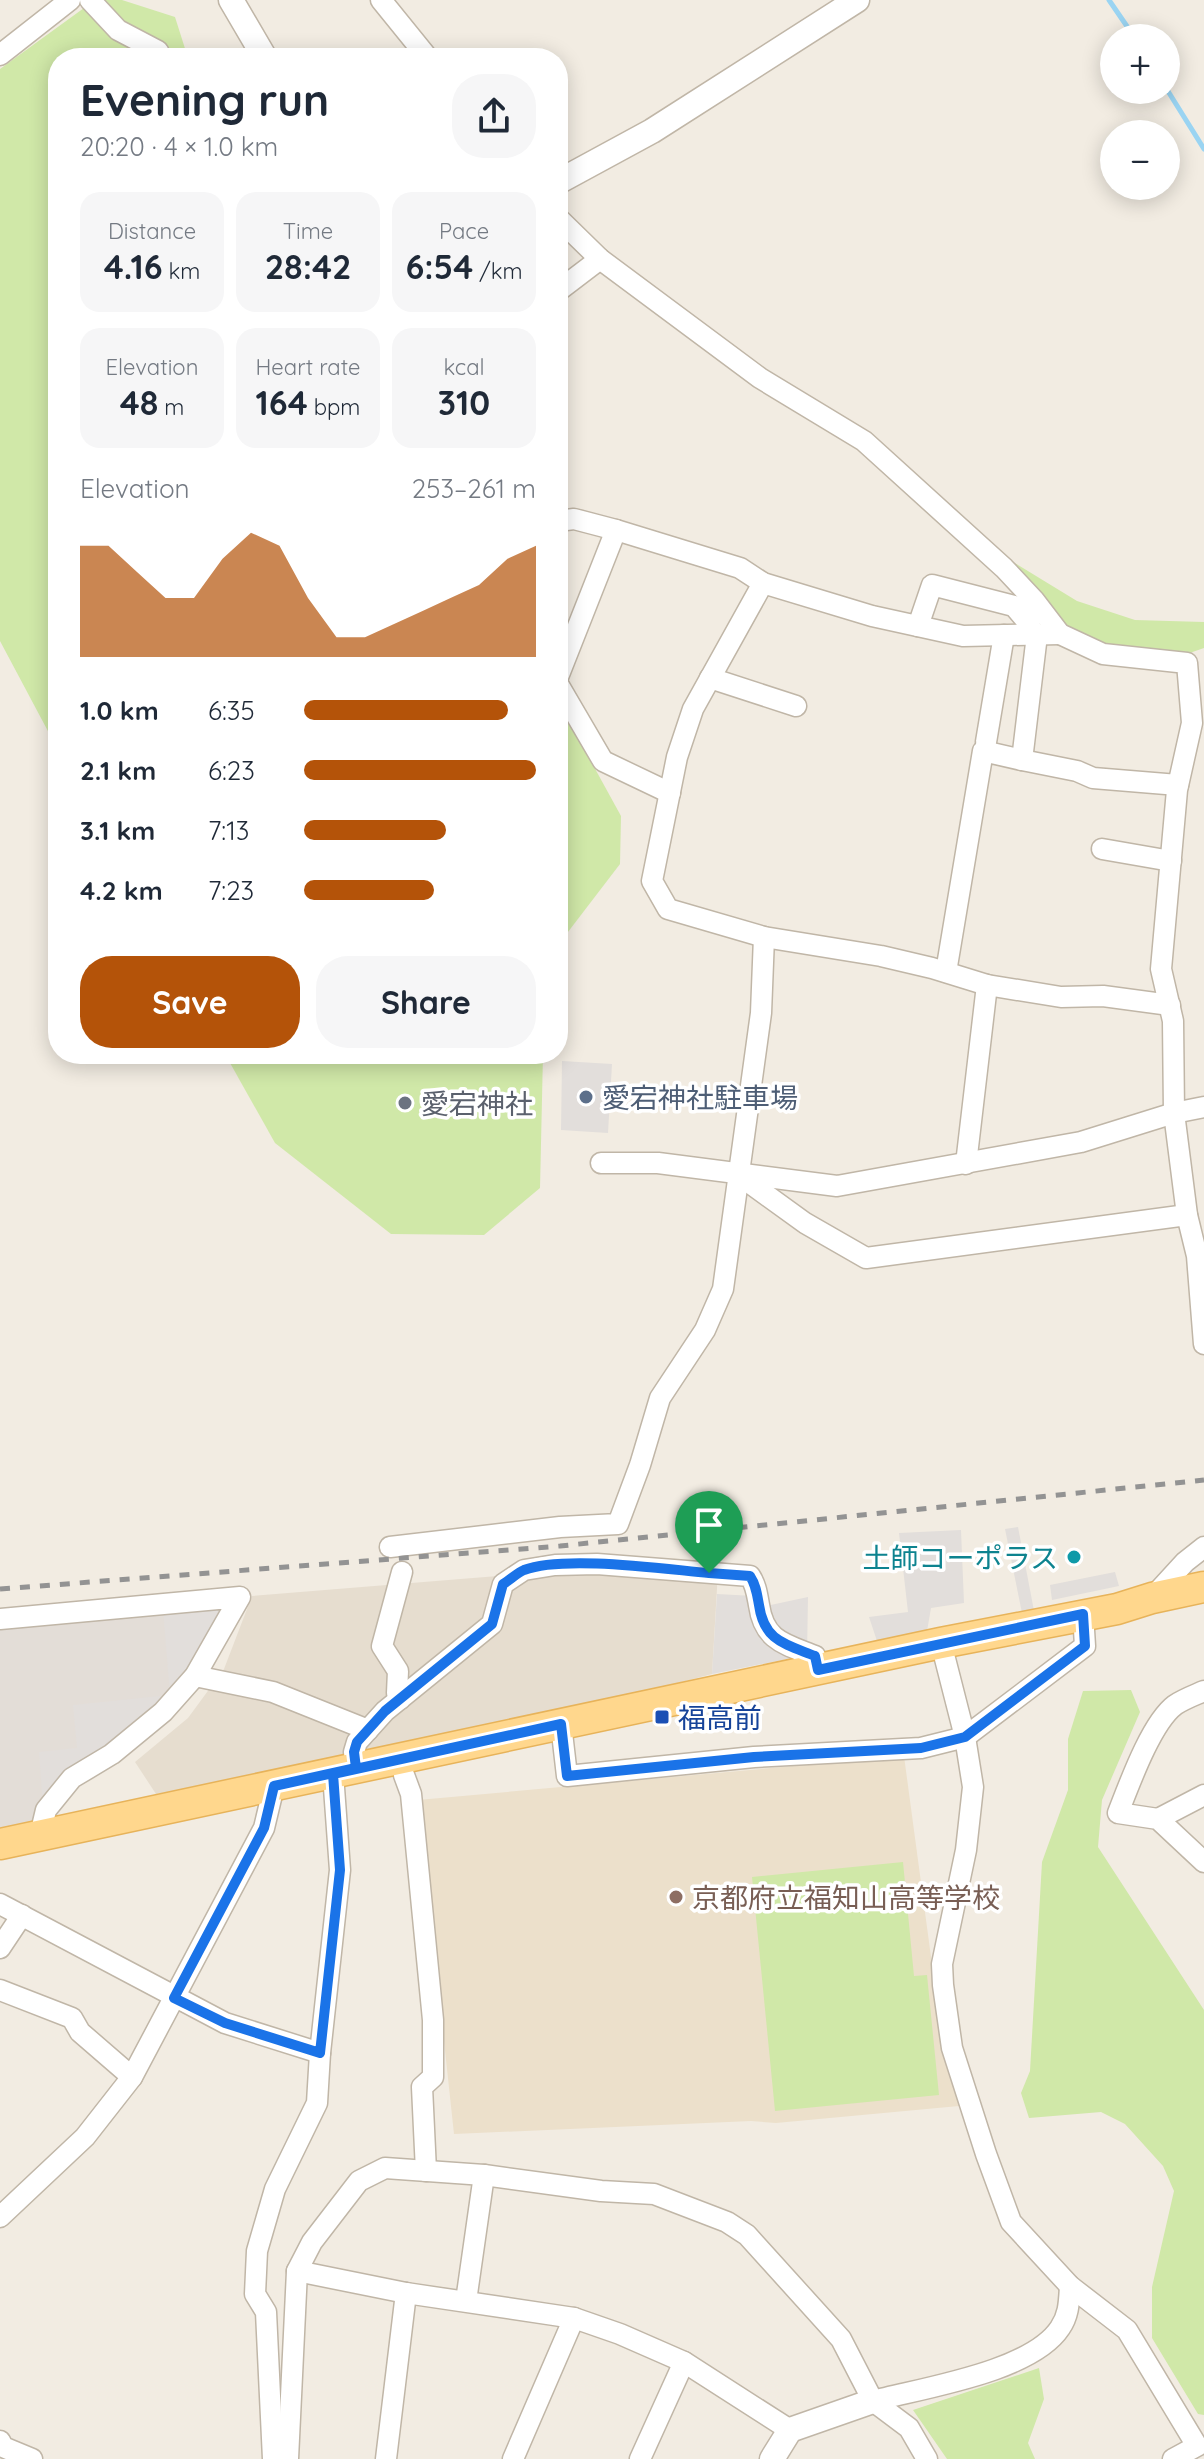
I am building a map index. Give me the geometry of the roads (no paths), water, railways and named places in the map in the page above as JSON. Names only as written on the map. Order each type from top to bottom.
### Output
[{"type":"main road","points":[[0,1844],[941,1643],[1117,1609],[1204,1587]]},
{"type":"street","points":[[0,55],[70,0]]},
{"type":"street","points":[[90,0],[118,30],[152,48]]},
{"type":"street","points":[[231,0],[259,48]]},
{"type":"street","points":[[381,0],[420,48]]},
{"type":"street","points":[[568,177],[652,131],[857,0]]},
{"type":"street","points":[[568,228],[600,259],[760,378],[864,441],[1004,568],[1060,634]]},
{"type":"street","points":[[568,283],[600,259]]},
{"type":"street","points":[[568,520],[616,530],[740,568],[763,583],[872,616],[963,636],[1060,634],[1103,654],[1196,660],[1198,726],[1178,785],[1161,969],[1173,1021],[1174,1113],[1187,1215],[1197,1256],[1204,1344]]},
{"type":"street","points":[[568,652],[616,530]]},
{"type":"street","points":[[763,583],[693,709],[677,757],[652,881],[668,909],[764,937],[881,956],[987,985],[1061,997],[1103,996],[1170,1005]]},
{"type":"street","points":[[918,626],[932,585],[1014,606],[1030,625],[1034,635],[1022,760]]},
{"type":"street","points":[[986,742],[1004,635]]},
{"type":"street","points":[[710,678],[796,706]]},
{"type":"street","points":[[568,701],[603,761],[670,793]]},
{"type":"street","points":[[946,972],[983,751],[1077,771],[1093,778],[1178,785]]},
{"type":"street","points":[[1102,849],[1171,861]]},
{"type":"street","points":[[390,1547],[560,1527],[618,1524],[660,1398],[705,1330],[723,1289],[761,1013],[764,937]]},
{"type":"street","points":[[966,1164],[987,985]]},
{"type":"street","points":[[601,1163],[658,1163],[740,1176],[837,1186],[1081,1142],[1174,1113],[1204,1107]]},
{"type":"street","points":[[740,1176],[805,1223],[866,1258],[1187,1215]]},
{"type":"street","points":[[1152,1598],[1185,1562],[1204,1547]]},
{"type":"street","points":[[273,2459],[266,2312],[255,2294],[257,2251],[275,2189],[317,2103],[340,1870],[344,1771],[357,1742],[400,1699],[492,1624],[503,1584],[524,1570],[555,1565],[597,1564],[750,1576],[756,1584],[765,1629],[775,1640],[815,1656],[818,1670]]},
{"type":"street","points":[[400,1699],[397,1693],[398,1671],[382,1646],[402,1572]]},
{"type":"street","points":[[0,1619],[240,1597],[195,1676],[163,1712],[112,1754],[72,1778],[46,1810],[40,1835]]},
{"type":"street","points":[[561,1724],[567,1776],[754,1757],[921,1748],[965,1737],[1085,1646],[1083,1614]]},
{"type":"street","points":[[941,1643],[965,1737],[973,1787],[966,1850],[942,1964],[952,2048],[1011,2222],[1070,2286],[1127,2330],[1197,2446],[1173,2459]]},
{"type":"street","points":[[195,1676],[273,1692],[368,1730]]},
{"type":"street","points":[[1202,1858],[1158,1819],[1118,1813],[1149,1741],[1173,1706],[1204,1691]]},
{"type":"street","points":[[404,1775],[411,1794],[433,2020],[433,2077],[422,2087],[426,2171]]},
{"type":"street","points":[[0,2217],[85,2137],[132,2077],[264,1828],[274,1786]]},
{"type":"street","points":[[1158,1819],[1204,1795]]},
{"type":"street","points":[[0,1904],[225,2023],[320,2053]]},
{"type":"street","points":[[0,1948],[22,1915]]},
{"type":"street","points":[[0,1990],[72,2018],[80,2032],[132,2077]]},
{"type":"street","points":[[288,2459],[297,2271],[312,2242],[359,2181],[385,2168],[484,2175],[601,2191],[654,2194],[727,2222],[747,2235],[841,2339],[873,2401],[909,2428],[927,2459]]},
{"type":"street","points":[[466,2301],[484,2175]]},
{"type":"street","points":[[297,2271],[406,2293],[574,2318],[684,2362],[790,2430]]},
{"type":"street","points":[[772,2459],[790,2430],[873,2401],[1004,2367],[1036,2350],[1059,2331],[1068,2313],[1070,2286]]},
{"type":"street","points":[[386,2459],[406,2293]]},
{"type":"street","points":[[513,2459],[574,2318]]},
{"type":"street","points":[[640,2459],[684,2362]]},
{"type":"street","points":[[0,2441],[3,2447],[32,2459]]},
{"type":"waterway","points":[[1109,0],[1125,24]]},
{"type":"waterway","points":[[1176,104],[1204,149]]},
{"type":"railway","points":[[0,1589],[560,1546],[1204,1480]]},
{"type":"place","name":"愛宕神社駐車場","points":[[586,1097]]},
{"type":"place","name":"愛宕神社","points":[[405,1103]]},
{"type":"place","name":"土師コーポラス","points":[[1074,1557]]},
{"type":"place","name":"福高前","points":[[662,1717]]},
{"type":"place","name":"京都府立福知山高等学校","points":[[676,1897]]}]
